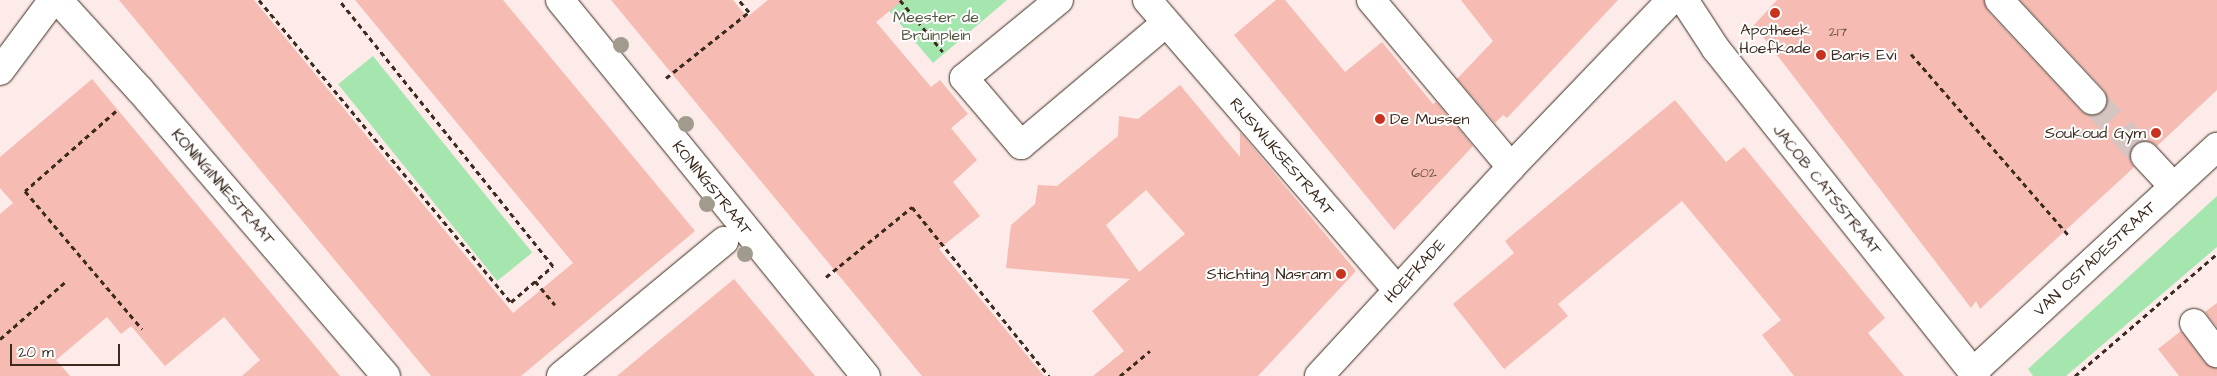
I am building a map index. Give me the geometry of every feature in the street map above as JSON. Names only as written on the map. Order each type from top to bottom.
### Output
[{"type":"street","points":[[0,71],[53,0]]},
{"type":"street","name":"KONINGINNESTRAAT","points":[[58,0],[140,90],[386,376]]},
{"type":"street","name":"KONINGSTRAAT","points":[[560,0],[866,376]]},
{"type":"street","points":[[1059,0],[964,78],[1021,144],[1166,23]]},
{"type":"street","name":"RIJSWIJKSESTRAAT","points":[[1147,0],[1397,290]]},
{"type":"street","points":[[1371,0],[1511,167]]},
{"type":"street","name":"HOEFKADE","points":[[1319,376],[1511,167],[1671,0]]},
{"type":"street","name":"JACOB CATSSTRAAT","points":[[1684,0],[1716,49],[1974,374]]},
{"type":"street","points":[[1999,0],[2092,100]]},
{"type":"street","name":"VAN OSTADESTRAAT","points":[[1974,374],[2217,146]]},
{"type":"street","points":[[2145,156],[2173,186]]},
{"type":"street","points":[[561,376],[724,241]]},
{"type":"street","points":[[2194,323],[2217,353]]},
{"type":"path","points":[[259,0],[511,302],[553,266],[340,0]]},
{"type":"path","points":[[660,72],[667,79],[749,12],[739,0]]},
{"type":"path","points":[[900,0],[964,78]]},
{"type":"path","points":[[1911,54],[2092,262]]},
{"type":"path","points":[[140,90],[25,191],[142,330]]},
{"type":"path","points":[[801,298],[912,207],[1049,376]]},
{"type":"path","points":[[2075,376],[2217,254]]},
{"type":"path","points":[[535,281],[555,305]]},
{"type":"path","points":[[0,339],[65,282]]},
{"type":"path","points":[[1120,376],[1150,351]]},
{"type":"green space","name":"Meester de Bruinplein","points":[[880,0],[1007,0],[933,63]]},
{"type":"green space","points":[[373,56],[532,253],[497,281],[338,84]]},
{"type":"green space","points":[[2217,196],[2217,247],[2066,376],[2033,376],[2028,369]]},
{"type":"building","points":[[119,0],[254,0],[513,313],[573,263],[355,0],[503,0],[695,231],[521,376],[431,376]]},
{"type":"building","points":[[611,0],[733,0],[747,17],[768,0],[903,0],[876,22],[931,87],[940,80],[968,114],[951,128],[977,160],[953,182],[980,216],[939,249],[1044,376],[922,376]]},
{"type":"building","name":"De Mussen","points":[[1276,0],[1285,0],[1345,72],[1382,42],[1433,104],[1436,102],[1473,146],[1394,230],[1234,35]]},
{"type":"building","points":[[1461,0],[1618,0],[1507,118],[1503,115],[1495,123],[1457,79],[1493,41]]},
{"type":"building","points":[[1777,0],[1984,0],[1988,11],[2081,111],[2087,115],[2095,115],[2102,112],[2107,105],[2107,97],[2104,90],[2020,0],[2217,0],[2217,90],[2157,146],[2149,141],[2135,144],[2130,152],[2130,160],[2134,167],[1980,309],[1976,301],[1971,308],[1754,25]]},
{"type":"building","points":[[92,79],[340,376],[242,376],[260,360],[224,317],[165,366],[131,326],[121,334],[107,317],[56,360],[70,376],[0,376],[0,214],[13,203],[0,188],[0,157]]},
{"type":"building","points":[[1180,85],[1240,157],[1240,132],[1356,271],[1258,376],[1093,376],[1124,351],[1092,311],[1130,279],[1006,268],[1011,225],[1035,204],[1038,185],[1057,186],[1118,136],[1119,116],[1138,119]],"holes":[[[1146,190],[1185,234],[1139,272],[1106,225]]]},
{"type":"building","points":[[1675,100],[1726,162],[1744,147],[1885,318],[1868,333],[1904,376],[1794,376],[1762,335],[1781,320],[1682,201],[1558,304],[1568,316],[1504,369],[1453,304],[1514,253],[1505,241]]},
{"type":"building","points":[[734,279],[815,376],[617,376],[659,341]]},
{"type":"building","points":[[2217,303],[2217,327],[2205,312]]},
{"type":"building","points":[[2181,331],[2205,363],[2217,368],[2217,376],[2179,376],[2158,349]]},
{"type":"tunnel","points":[[2092,100],[2145,156]]},
{"type":"place","name":"Apotheek Hoefkade","points":[[1775,13]]},
{"type":"place","name":"Baris Evi","points":[[1821,55]]},
{"type":"place","name":"De Mussen","points":[[1380,119]]},
{"type":"place","name":"Soukoud Gym","points":[[2156,133]]},
{"type":"place","name":"Stichting Nasram","points":[[1341,274]]}]
